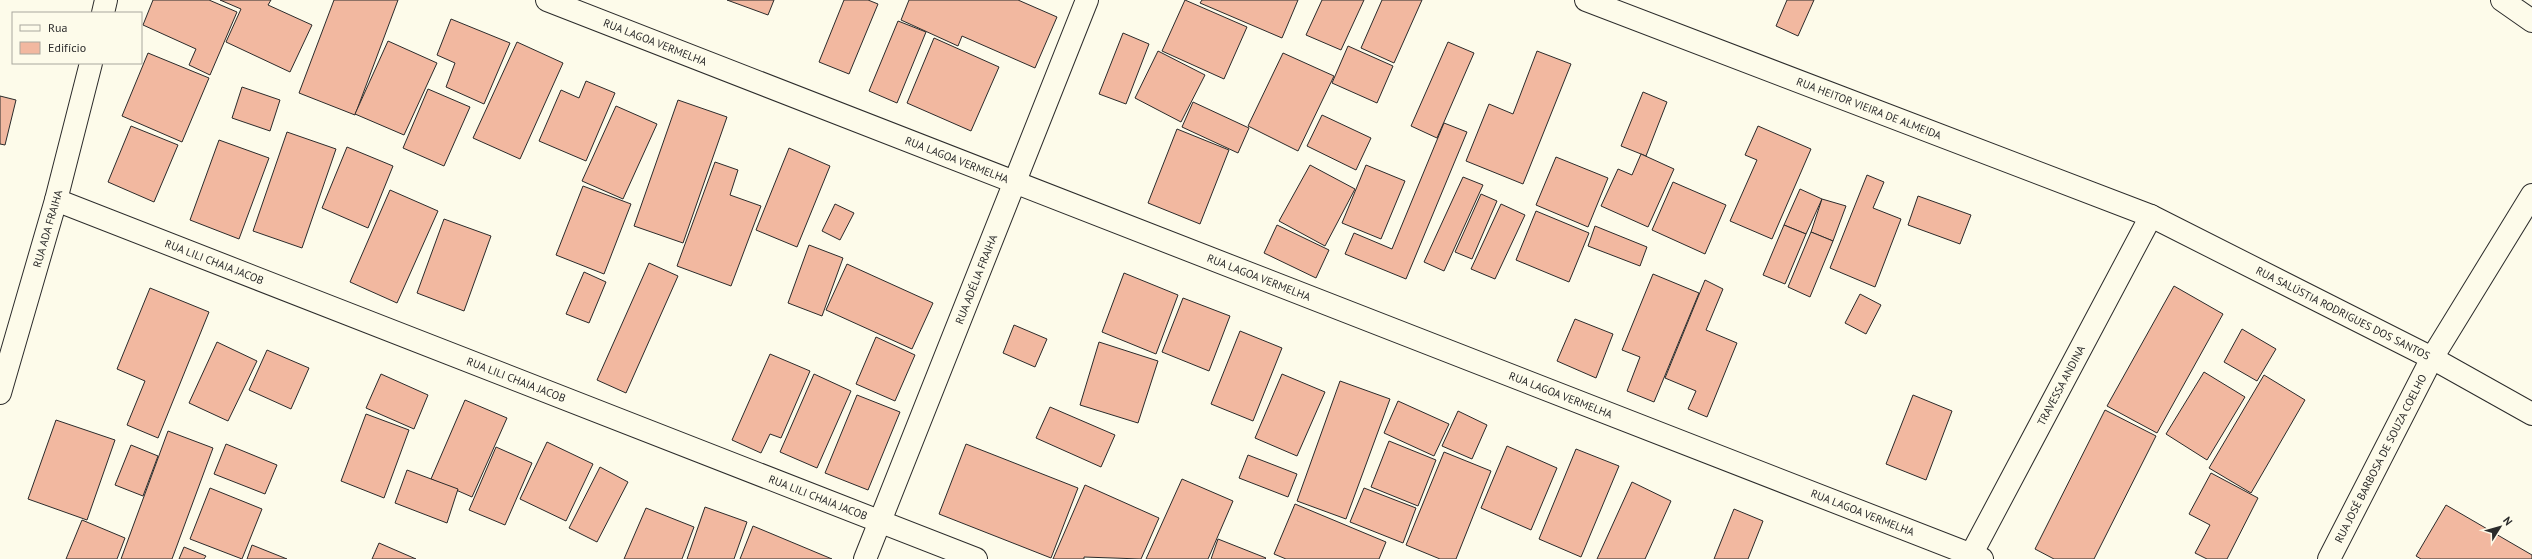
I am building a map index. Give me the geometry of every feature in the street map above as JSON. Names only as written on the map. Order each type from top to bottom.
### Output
[{"type":"street","points":[[103,12],[106,0]]},
{"type":"street","name":"RUA LAGOA VERMELHA","points":[[547,0],[1976,557]]},
{"type":"street","name":"RUA ADÉLIA FRAIHA","points":[[865,559],[878,520],[1086,0]]},
{"type":"street","name":"RUA HEITOR VIEIRA DE ALMEIDA","points":[[1586,0],[2151,216]]},
{"type":"street","points":[[2502,0],[2532,21]]},
{"type":"street","name":"RUA ADA FRAIHA","points":[[0,393],[56,200],[91,64]]},
{"type":"street","name":"RUA JOSÉ BARBOSA DE SOUZA COELHO","points":[[2329,559],[2432,358],[2532,195]]},
{"type":"street","name":"RUA LILI CHAIA JACOB","points":[[56,200],[976,559]]},
{"type":"street","name":"RUA SALÚSTIA RODRIGUES DOS SANTOS","points":[[2151,216],[2432,358],[2532,414]]},
{"type":"street","name":"TRAVESSA ANDINA","points":[[1976,557],[2151,216]]},
{"type":"building","points":[[153,0],[209,0],[237,12],[210,75],[189,65],[196,49],[143,25]]},
{"type":"building","points":[[220,0],[271,0],[268,5],[312,25],[290,72],[226,42],[241,9]]},
{"type":"building","points":[[334,0],[398,0],[355,115],[299,93]]},
{"type":"building","points":[[727,0],[774,0],[768,15]]},
{"type":"building","points":[[844,0],[868,0],[878,4],[849,74],[819,62]]},
{"type":"building","points":[[909,0],[1018,0],[1057,17],[1035,68],[962,36],[958,46],[901,20]]},
{"type":"building","points":[[1185,0],[1247,27],[1224,79],[1162,51]]},
{"type":"building","points":[[1202,0],[1298,0],[1282,38],[1200,3]]},
{"type":"building","points":[[1322,0],[1364,0],[1341,50],[1306,35]]},
{"type":"building","points":[[1382,0],[1422,0],[1394,63],[1361,48]]},
{"type":"building","points":[[1787,0],[1814,0],[1798,36],[1776,26]]},
{"type":"building","points":[[451,19],[510,43],[484,104],[446,87],[455,63],[437,55]]},
{"type":"building","points":[[898,21],[926,32],[897,103],[869,91]]},
{"type":"building","points":[[1123,33],[1149,44],[1126,104],[1099,94]]},
{"type":"building","points":[[934,38],[999,67],[971,131],[907,103]]},
{"type":"building","points":[[388,41],[437,63],[404,135],[355,114]]},
{"type":"building","points":[[517,42],[563,63],[520,159],[473,138]]},
{"type":"building","points":[[1448,42],[1474,53],[1437,138],[1411,126]]},
{"type":"building","points":[[1348,46],[1393,66],[1377,103],[1332,83]]},
{"type":"building","points":[[1158,51],[1205,75],[1181,122],[1135,98]]},
{"type":"building","points":[[1537,51],[1571,64],[1523,184],[1466,161],[1489,104],[1513,114]]},
{"type":"building","points":[[148,53],[209,78],[182,142],[122,116]]},
{"type":"building","points":[[1283,53],[1334,76],[1298,151],[1248,126]]},
{"type":"building","points":[[586,81],[615,93],[586,161],[539,141],[561,90],[579,98]]},
{"type":"building","points":[[242,87],[280,100],[270,131],[232,118]]},
{"type":"building","points":[[428,89],[470,107],[444,166],[403,148]]},
{"type":"building","points":[[1643,92],[1667,102],[1646,156],[1621,146]]},
{"type":"building","points":[[0,96],[16,100],[5,145],[0,144]]},
{"type":"building","points":[[678,100],[727,117],[683,243],[634,226]]},
{"type":"building","points":[[1193,102],[1249,128],[1238,153],[1182,127]]},
{"type":"building","points":[[616,106],[657,124],[623,199],[582,181]]},
{"type":"building","points":[[1322,115],[1371,138],[1356,170],[1307,146]]},
{"type":"building","points":[[1444,123],[1467,132],[1406,279],[1345,254],[1354,233],[1392,249]]},
{"type":"building","points":[[131,126],[178,145],[154,202],[108,182]]},
{"type":"building","points":[[1758,126],[1811,149],[1772,239],[1730,221],[1757,160],[1745,155]]},
{"type":"building","points":[[1177,129],[1229,150],[1200,224],[1148,203]]},
{"type":"building","points":[[287,132],[336,149],[302,248],[253,231]]},
{"type":"building","points":[[219,140],[269,158],[239,239],[190,220]]},
{"type":"building","points":[[347,147],[393,166],[368,228],[322,208]]},
{"type":"building","points":[[789,148],[830,166],[797,247],[756,230]]},
{"type":"building","points":[[1641,154],[1674,169],[1648,227],[1601,206],[1618,169],[1632,175]]},
{"type":"building","points":[[1556,157],[1608,178],[1588,227],[1536,205]]},
{"type":"building","points":[[715,162],[738,170],[730,195],[761,206],[731,286],[677,266]]},
{"type":"building","points":[[1310,165],[1355,189],[1325,246],[1279,221]]},
{"type":"building","points":[[1366,165],[1405,181],[1381,239],[1342,223]]},
{"type":"building","points":[[1867,175],[1884,182],[1873,208],[1901,219],[1875,287],[1830,268]]},
{"type":"building","points":[[1463,177],[1483,185],[1444,271],[1424,262]]},
{"type":"building","points":[[1673,182],[1726,205],[1705,254],[1652,230]]},
{"type":"building","points":[[583,186],[631,204],[604,274],[556,255]]},
{"type":"building","points":[[1800,189],[1822,199],[1806,234],[1784,225]]},
{"type":"building","points":[[390,190],[438,211],[397,303],[350,282]]},
{"type":"building","points":[[1481,194],[1497,201],[1472,259],[1455,252]]},
{"type":"building","points":[[1918,196],[1971,215],[1960,244],[1908,225]]},
{"type":"building","points":[[1822,199],[1846,206],[1833,241],[1811,232]]},
{"type":"building","points":[[835,204],[854,213],[840,240],[822,231]]},
{"type":"building","points":[[1501,204],[1525,215],[1495,279],[1471,269]]},
{"type":"building","points":[[1536,211],[1589,233],[1569,282],[1516,260]]},
{"type":"building","points":[[444,219],[491,236],[464,311],[417,293]]},
{"type":"building","points":[[1277,225],[1329,250],[1316,278],[1264,253]]},
{"type":"building","points":[[1784,225],[1806,234],[1785,284],[1763,275]]},
{"type":"building","points":[[1595,226],[1647,247],[1640,266],[1588,246]]},
{"type":"building","points":[[1811,232],[1833,241],[1810,297],[1788,287]]},
{"type":"building","points":[[809,245],[843,258],[822,316],[788,303]]},
{"type":"building","points":[[649,263],[678,276],[626,393],[597,380]]},
{"type":"building","points":[[847,264],[933,303],[912,349],[826,310]]},
{"type":"building","points":[[584,272],[606,282],[589,323],[566,314]]},
{"type":"building","points":[[1124,273],[1178,295],[1156,354],[1102,332]]},
{"type":"building","points":[[1653,274],[1699,293],[1654,402],[1627,391],[1640,357],[1622,350]]},
{"type":"building","points":[[1705,280],[1723,289],[1706,330],[1737,343],[1707,417],[1688,409],[1696,391],[1665,378]]},
{"type":"building","points":[[2174,286],[2223,314],[2157,433],[2107,406]]},
{"type":"building","points":[[150,288],[209,312],[158,438],[127,425],[145,381],[117,369]]},
{"type":"building","points":[[1860,294],[1881,305],[1866,334],[1845,323]]},
{"type":"building","points":[[1183,298],[1230,316],[1209,371],[1162,352]]},
{"type":"building","points":[[1575,319],[1613,334],[1596,378],[1557,361]]},
{"type":"building","points":[[1014,325],[1047,339],[1035,367],[1003,353]]},
{"type":"building","points":[[2242,329],[2276,349],[2257,381],[2224,362]]},
{"type":"building","points":[[1240,331],[1282,348],[1253,421],[1211,404]]},
{"type":"building","points":[[876,337],[915,355],[895,401],[856,384]]},
{"type":"building","points":[[217,342],[257,361],[228,421],[189,403]]},
{"type":"building","points":[[1099,342],[1158,361],[1138,423],[1080,405]]},
{"type":"building","points":[[267,350],[309,368],[291,409],[249,390]]},
{"type":"building","points":[[770,354],[810,371],[781,438],[770,434],[761,453],[732,440]]},
{"type":"building","points":[[2204,372],[2245,397],[2207,460],[2166,434]]},
{"type":"building","points":[[381,374],[428,395],[414,429],[366,408]]},
{"type":"building","points":[[814,374],[851,391],[817,468],[780,452]]},
{"type":"building","points":[[1282,374],[1325,392],[1297,456],[1255,438]]},
{"type":"building","points":[[2264,375],[2305,400],[2251,493],[2209,468]]},
{"type":"building","points":[[1340,381],[1390,399],[1346,519],[1297,501]]},
{"type":"building","points":[[857,395],[900,412],[868,490],[825,473]]},
{"type":"building","points":[[1913,395],[1952,411],[1926,480],[1886,464]]},
{"type":"building","points":[[465,400],[507,418],[472,497],[431,479]]},
{"type":"building","points":[[1398,401],[1449,424],[1434,456],[1384,433]]},
{"type":"building","points":[[1050,407],[1115,435],[1101,467],[1036,438]]},
{"type":"building","points":[[2105,410],[2156,436],[2094,559],[2054,559],[2035,549]]},
{"type":"building","points":[[1458,411],[1487,425],[1472,459],[1442,446]]},
{"type":"building","points":[[366,414],[409,430],[384,498],[341,481]]},
{"type":"building","points":[[56,420],[115,440],[87,520],[28,499]]},
{"type":"building","points":[[168,431],[213,448],[172,559],[121,559]]},
{"type":"building","points":[[1389,441],[1436,460],[1418,506],[1371,487]]},
{"type":"building","points":[[547,442],[593,464],[566,521],[520,499]]},
{"type":"building","points":[[226,444],[277,465],[265,494],[214,474]]},
{"type":"building","points":[[966,444],[1078,488],[1051,558],[939,514]]},
{"type":"building","points":[[131,445],[158,456],[143,496],[115,485]]},
{"type":"building","points":[[1507,446],[1557,468],[1531,530],[1481,508]]},
{"type":"building","points":[[496,447],[532,463],[505,525],[469,510]]},
{"type":"building","points":[[1576,449],[1619,466],[1581,557],[1539,539]]},
{"type":"building","points":[[1444,452],[1491,471],[1456,559],[1440,559],[1406,545]]},
{"type":"building","points":[[1248,455],[1297,474],[1288,497],[1239,478]]},
{"type":"building","points":[[600,467],[628,482],[597,542],[569,528]]},
{"type":"building","points":[[407,470],[458,489],[447,523],[395,503]]},
{"type":"building","points":[[2211,473],[2258,498],[2227,559],[2207,559],[2195,553],[2210,525],[2189,514]]},
{"type":"building","points":[[1182,479],[1233,501],[1208,559],[1146,559]]},
{"type":"building","points":[[1632,482],[1671,501],[1645,559],[1597,559]]},
{"type":"building","points":[[1085,485],[1159,518],[1141,559],[1084,557],[1084,559],[1053,559]]},
{"type":"building","points":[[210,488],[262,509],[242,559],[190,539]]},
{"type":"building","points":[[1364,488],[1416,508],[1403,543],[1350,522]]},
{"type":"building","points":[[1295,504],[1386,542],[1379,559],[1286,559],[1274,554]]},
{"type":"building","points":[[2446,505],[2532,555],[2532,559],[2421,559],[2416,556]]},
{"type":"building","points":[[705,507],[747,522],[734,559],[687,559]]},
{"type":"building","points":[[646,508],[694,527],[682,559],[624,559]]},
{"type":"building","points":[[1734,509],[1763,521],[1748,559],[1714,559]]},
{"type":"building","points":[[82,520],[125,538],[117,559],[66,559]]},
{"type":"building","points":[[753,526],[832,559],[740,559]]},
{"type":"building","points":[[1218,539],[1266,558],[1211,559]]},
{"type":"building","points":[[379,543],[416,559],[372,559]]},
{"type":"building","points":[[252,545],[287,559],[247,559]]},
{"type":"building","points":[[184,547],[206,556],[204,559],[179,559]]}]
